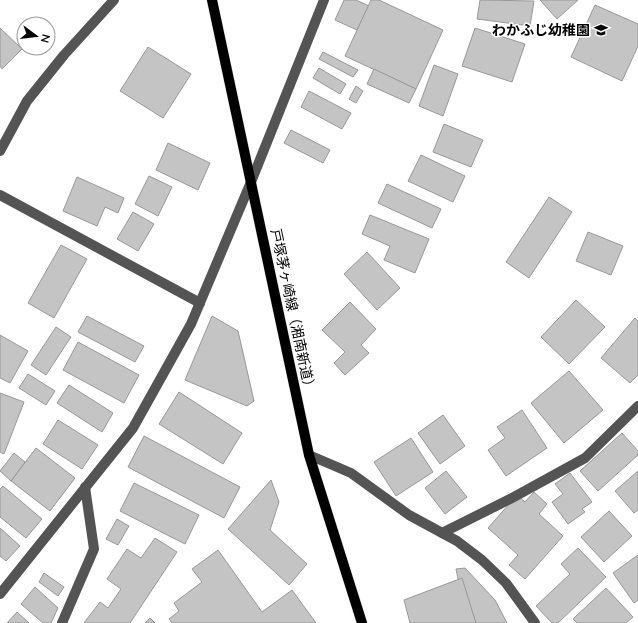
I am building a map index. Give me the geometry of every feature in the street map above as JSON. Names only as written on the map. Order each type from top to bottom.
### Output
[{"type":"main road","name":"戸塚茅ヶ崎線（湘南新道）","points":[[212,0],[309,456],[362,623]]},
{"type":"street","points":[[0,150],[27,101],[64,55],[114,0]]},
{"type":"street","points":[[0,594],[133,428],[191,324],[251,182],[324,0]]},
{"type":"street","points":[[0,195],[200,303]]},
{"type":"street","points":[[442,533],[510,499],[586,458],[638,406]]},
{"type":"street","points":[[309,456],[351,472],[409,515],[457,541],[482,560],[506,583],[535,623]]},
{"type":"street","points":[[62,623],[94,549],[85,487]]},
{"type":"building","points":[[344,0],[356,0],[369,6],[357,30],[335,20]]},
{"type":"building","points":[[371,0],[379,0],[443,30],[416,89],[345,56]]},
{"type":"building","points":[[480,0],[534,1],[530,26],[477,19]]},
{"type":"building","points":[[540,0],[578,0],[557,19]]},
{"type":"building","points":[[595,5],[638,24],[638,46],[622,81],[571,57]]},
{"type":"building","points":[[0,28],[16,43],[16,55],[2,69],[0,66]]},
{"type":"building","points":[[475,28],[525,44],[512,82],[462,66]]},
{"type":"building","points":[[148,47],[191,74],[163,118],[120,91]]},
{"type":"building","points":[[323,52],[358,70],[353,77],[319,59]]},
{"type":"building","points":[[434,65],[458,74],[443,116],[419,106]]},
{"type":"building","points":[[319,68],[346,84],[340,94],[313,78]]},
{"type":"building","points":[[374,69],[416,89],[409,103],[367,84]]},
{"type":"building","points":[[356,86],[363,91],[356,103],[349,99]]},
{"type":"building","points":[[309,91],[351,113],[342,129],[301,107]]},
{"type":"building","points":[[444,124],[483,140],[471,167],[433,152]]},
{"type":"building","points":[[291,130],[330,150],[323,163],[284,143]]},
{"type":"building","points":[[168,143],[210,163],[198,190],[156,170]]},
{"type":"building","points":[[421,155],[465,176],[453,202],[408,181]]},
{"type":"building","points":[[149,176],[172,187],[158,216],[135,204]]},
{"type":"building","points":[[77,177],[124,198],[118,213],[105,207],[97,226],[63,211]]},
{"type":"building","points":[[387,184],[441,209],[432,228],[378,203]]},
{"type":"building","points":[[549,197],[572,212],[529,278],[506,262]]},
{"type":"building","points":[[133,212],[154,224],[138,251],[117,239]]},
{"type":"building","points":[[370,215],[429,239],[415,273],[384,260],[390,246],[362,234]]},
{"type":"building","points":[[588,232],[623,246],[611,275],[576,261]]},
{"type":"building","points":[[61,245],[87,259],[54,318],[28,303]]},
{"type":"building","points":[[367,252],[400,288],[377,310],[344,274]]},
{"type":"building","points":[[576,300],[605,327],[569,364],[541,337]]},
{"type":"building","points":[[350,302],[376,329],[361,345],[369,353],[345,375],[334,363],[345,352],[322,330]]},
{"type":"building","points":[[87,316],[144,346],[135,362],[78,332]]},
{"type":"building","points":[[212,316],[238,331],[254,401],[247,406],[185,380]]},
{"type":"building","points":[[635,318],[638,321],[638,375],[630,383],[601,358]]},
{"type":"building","points":[[56,327],[71,337],[46,375],[31,365]]},
{"type":"building","points":[[0,335],[28,351],[10,383],[0,378]]},
{"type":"building","points":[[78,342],[139,375],[124,403],[63,370]]},
{"type":"building","points":[[569,371],[603,410],[564,443],[531,403]]},
{"type":"building","points":[[28,374],[55,391],[46,405],[19,388]]},
{"type":"building","points":[[69,385],[113,413],[102,432],[57,403]]},
{"type":"building","points":[[179,392],[242,433],[223,464],[159,424]]},
{"type":"building","points":[[0,393],[24,402],[4,454],[0,452]]},
{"type":"building","points":[[522,410],[547,448],[506,476],[488,450],[505,438],[497,427]]},
{"type":"building","points":[[443,415],[465,446],[440,464],[418,433]]},
{"type":"building","points":[[58,420],[98,445],[82,469],[43,444]]},
{"type":"building","points":[[622,433],[638,451],[638,455],[598,491],[580,471]]},
{"type":"building","points":[[144,436],[240,487],[224,518],[128,467]]},
{"type":"building","points":[[411,438],[433,472],[396,496],[374,462]]},
{"type":"building","points":[[36,448],[75,478],[50,511],[11,481]]},
{"type":"building","points":[[14,453],[25,462],[11,481],[0,471]]},
{"type":"building","points":[[446,471],[467,497],[445,514],[425,488]]},
{"type":"building","points":[[638,471],[638,510],[634,513],[615,491]]},
{"type":"building","points":[[570,473],[592,502],[582,509],[585,512],[568,524],[552,502],[563,494],[555,484]]},
{"type":"building","points":[[271,480],[279,502],[270,530],[307,564],[289,585],[228,529]]},
{"type":"building","points":[[134,483],[199,515],[185,544],[120,511]]},
{"type":"building","points":[[3,486],[42,519],[26,538],[0,517],[0,489]]},
{"type":"building","points":[[534,492],[547,504],[539,514],[563,536],[525,579],[509,565],[518,555],[488,528],[517,495],[525,502]]},
{"type":"building","points":[[609,511],[632,536],[604,562],[581,537]]},
{"type":"building","points":[[117,519],[129,526],[118,545],[106,539]]},
{"type":"building","points":[[0,528],[20,546],[6,561],[0,556]]},
{"type":"building","points":[[155,538],[177,552],[130,623],[84,623],[100,602],[108,608],[121,589],[107,579],[127,549],[141,558]]},
{"type":"building","points":[[578,548],[606,577],[558,623],[552,623],[536,606],[570,574],[561,564]]},
{"type":"building","points":[[218,550],[262,612],[292,590],[316,623],[172,623],[169,619],[179,611],[174,603],[202,582],[192,569]]},
{"type":"building","points":[[638,555],[638,600],[634,603],[613,573]]},
{"type":"building","points":[[465,568],[495,600],[507,623],[467,623],[456,569]]},
{"type":"building","points":[[44,573],[64,587],[58,596],[39,582]]},
{"type":"building","points":[[462,578],[476,623],[410,623],[404,600]]},
{"type":"building","points":[[35,587],[58,608],[51,623],[43,623],[21,604]]},
{"type":"building","points":[[606,588],[633,617],[626,623],[577,623],[573,619]]},
{"type":"building","points":[[17,612],[29,623],[7,623]]},
{"type":"building","points":[[150,618],[155,623],[145,623]]},
{"type":"place","name":"わかふじ幼稚園","points":[[601,30]]}]
